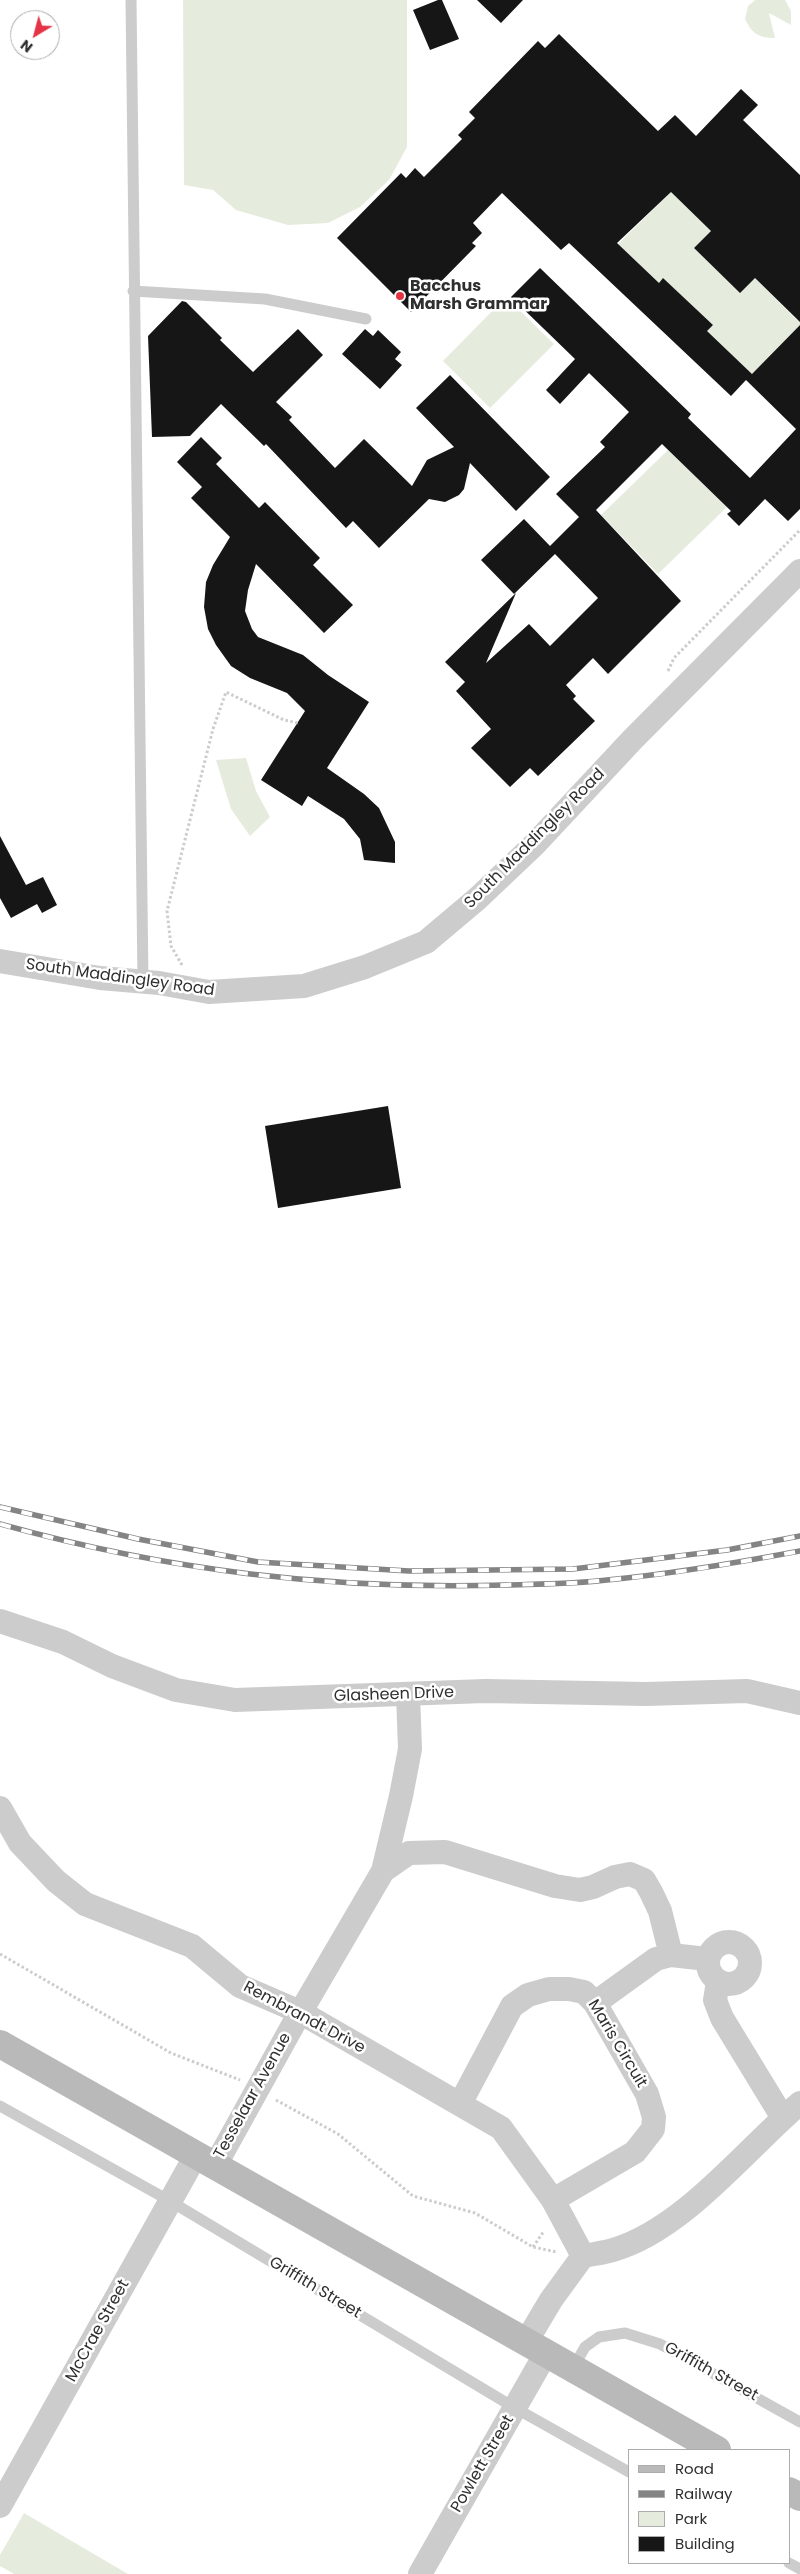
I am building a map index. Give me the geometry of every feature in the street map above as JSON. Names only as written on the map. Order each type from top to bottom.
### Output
[{"type":"street","name":"South Maddingley Road","points":[[0,961],[100,978],[143,981],[209,992],[304,986],[365,967],[426,942],[477,900],[534,845],[632,740],[800,571]]},
{"type":"street","name":"Glasheen Drive","points":[[0,1621],[64,1642],[142,1678],[176,1690],[235,1700],[485,1691],[646,1694],[747,1691],[800,1703]]},
{"type":"street","name":"Tesselaar Avenue","points":[[205,2161],[257,2089],[384,1870],[410,1749],[408,1694]]},
{"type":"street","name":"Rembrandt Drive","points":[[0,1808],[20,1843],[56,1881],[85,1904],[192,1946],[240,1986],[300,2012],[501,2128],[553,2200],[583,2256]]},
{"type":"street","name":"Tesselaar Avenue","points":[[384,1870],[409,1854],[445,1852],[490,1864],[555,1886],[580,1890],[593,1887],[615,1877],[630,1874],[644,1880],[652,1892],[660,1911],[671,1955]]},
{"type":"street","points":[[729,1942],[738,1944],[746,1950],[750,1959],[749,1969],[745,1978],[737,1983],[727,1985],[718,1982],[711,1976],[707,1968],[707,1959],[712,1950],[719,1944],[729,1942]]},
{"type":"street","points":[[596,2003],[637,1971],[656,1959],[671,1955],[707,1959]]},
{"type":"street","points":[[583,2256],[613,2250],[644,2237],[668,2222],[713,2186],[791,2111],[722,2018],[715,2000],[718,1982]]},
{"type":"street","name":"Maris Circuit","points":[[460,2104],[512,2006],[528,1996],[549,1989],[569,1989],[584,1992],[596,2003],[647,2094],[654,2116],[653,2129],[635,2152],[553,2200]]},
{"type":"street","points":[[0,2044],[715,2449]]},
{"type":"street","name":"McCrae Street","points":[[0,2506],[170,2201],[205,2161]]},
{"type":"street","name":"Powlett Street","points":[[420,2574],[515,2408],[551,2300],[583,2256]]},
{"type":"lane","points":[[131,0],[133,292],[143,981]]},
{"type":"lane","points":[[133,292],[265,299],[366,319]]},
{"type":"lane","name":"Griffith Street","points":[[0,2106],[170,2201],[515,2408],[628,2471]]},
{"type":"lane","name":"Griffith Street","points":[[573,2368],[585,2347],[599,2337],[625,2333],[660,2344],[800,2422]]},
{"type":"path","points":[[667,673],[674,658],[800,530]]},
{"type":"path","points":[[179,969],[188,970],[180,962],[171,946],[167,911],[213,730],[226,692],[284,720],[298,723]]},
{"type":"path","points":[[0,1954],[171,2054],[240,2080],[338,2134],[413,2196],[475,2213],[533,2247],[558,2252]]},
{"type":"green space","points":[[183,0],[407,0],[407,147],[389,180],[360,207],[328,223],[288,225],[236,210],[213,190],[184,185]]},
{"type":"green space","points":[[755,0],[785,0],[791,11],[791,25],[769,13],[775,38],[760,36],[753,32],[745,19],[748,6]]},
{"type":"green space","points":[[671,192],[711,231],[694,248],[739,292],[755,278],[797,320],[800,317],[800,325],[752,374],[707,331],[713,325],[663,278],[659,283],[618,244]]},
{"type":"green space","points":[[506,297],[554,344],[490,408],[443,361]]},
{"type":"green space","points":[[668,450],[727,507],[658,574],[601,515]]},
{"type":"green space","points":[[246,758],[256,791],[270,817],[250,836],[231,809],[216,760]]},
{"type":"green space","points":[[24,2513],[128,2574],[14,2574],[0,2566],[0,2555]]},
{"type":"building","points":[[442,0],[459,39],[430,50],[413,10]]},
{"type":"building","points":[[477,0],[523,0],[501,23]]},
{"type":"building","points":[[559,34],[658,131],[675,115],[696,136],[741,89],[758,105],[743,120],[800,175],[800,322],[755,278],[740,293],[694,248],[711,231],[671,192],[617,243],[659,283],[663,278],[713,325],[707,331],[752,374],[800,325],[800,509],[788,521],[765,499],[739,526],[727,514],[731,511],[662,444],[596,510],[681,601],[608,674],[593,658],[566,685],[576,696],[573,699],[595,721],[538,776],[530,768],[510,787],[471,748],[491,729],[456,691],[465,682],[445,662],[516,593],[486,663],[529,624],[550,646],[598,598],[555,554],[514,594],[481,560],[524,519],[550,546],[579,517],[556,494],[605,447],[600,442],[629,412],[589,373],[560,404],[546,390],[575,359],[511,297],[540,268],[691,414],[688,418],[750,478],[796,429],[746,380],[731,396],[569,243],[561,250],[502,193],[473,223],[482,233],[472,243],[476,246],[411,312],[337,238],[401,173],[406,178],[415,168],[424,177],[462,139],[458,135],[475,118],[469,112],[538,41],[545,48]]},
{"type":"building","points":[[182,301],[186,302],[222,338],[220,340],[253,372],[298,329],[323,355],[276,402],[292,417],[289,420],[335,468],[364,439],[412,486],[427,460],[454,447],[416,408],[450,375],[550,477],[516,511],[470,463],[464,489],[459,495],[445,502],[429,499],[379,548],[353,521],[346,528],[266,444],[264,446],[221,404],[190,436],[152,437],[148,336]]},
{"type":"building","points":[[365,329],[373,336],[378,330],[401,352],[395,359],[402,365],[380,389],[342,354]]},
{"type":"building","points":[[201,437],[222,458],[216,464],[259,508],[265,502],[320,558],[313,565],[353,605],[324,633],[256,564],[248,590],[245,611],[252,629],[258,637],[303,655],[328,675],[369,702],[327,768],[364,794],[379,808],[395,842],[395,863],[364,860],[360,839],[344,819],[308,796],[302,806],[261,780],[305,711],[287,693],[250,678],[231,666],[216,645],[208,629],[204,607],[206,582],[213,565],[230,537],[191,498],[202,487],[177,462]]},
{"type":"building","points":[[0,836],[26,885],[43,877],[57,905],[42,913],[37,904],[11,918],[0,898]]},
{"type":"building","points":[[388,1106],[401,1188],[278,1208],[265,1126]]},
{"type":"railway","points":[[0,1507],[138,1539],[258,1562],[409,1571],[573,1569],[727,1550],[800,1536]]},
{"type":"railway","points":[[0,1524],[125,1554],[188,1565],[250,1574],[377,1584],[441,1586],[557,1584],[631,1578],[800,1551]]},
{"type":"place","name":"Bacchus Marsh Grammar","points":[[400,296]]}]
